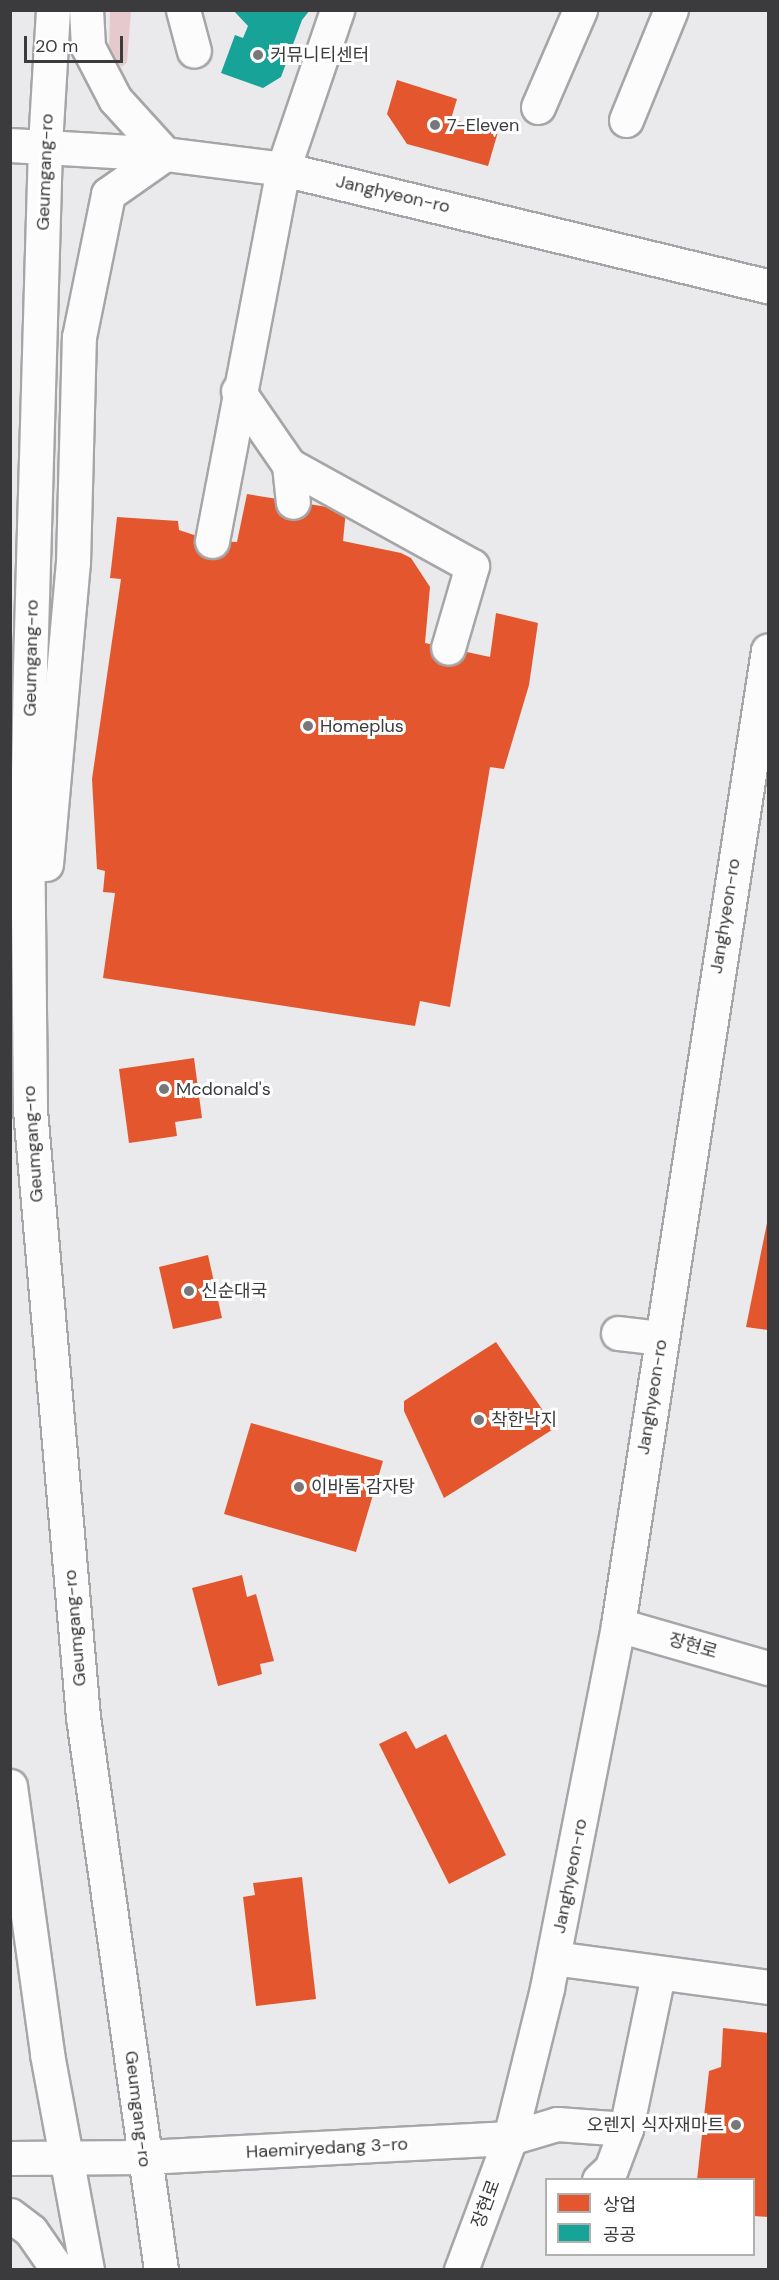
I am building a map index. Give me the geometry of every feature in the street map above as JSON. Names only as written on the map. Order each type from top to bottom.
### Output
[{"type":"main road","name":"Geumgang-ro","points":[[53,10],[45,146],[27,808],[27,1045],[73,1618],[160,2270]]},
{"type":"main road","points":[[27,1045],[73,563],[79,337],[108,194],[165,154],[115,99],[88,47],[86,10]]},
{"type":"main road","points":[[183,10],[194,51]]},
{"type":"main road","points":[[212,541],[238,391],[284,169],[337,10]]},
{"type":"main road","points":[[538,107],[580,10]]},
{"type":"main road","points":[[626,120],[671,10]]},
{"type":"main road","name":"Janghyeon-ro","points":[[10,145],[165,154],[284,169],[768,286]]},
{"type":"main road","points":[[238,391],[289,465],[472,566],[448,648]]},
{"type":"main road","points":[[289,465],[292,502]]},
{"type":"main road","name":"Janghyeon-ro","points":[[510,2138],[554,1958],[618,1625],[768,650]]},
{"type":"main road","points":[[618,1333],[661,1338]]},
{"type":"main road","name":"장현로","points":[[618,1625],[768,1668]]},
{"type":"main road","points":[[10,1786],[64,2159],[87,2270]]},
{"type":"main road","points":[[554,1958],[658,1974],[768,1987]]},
{"type":"main road","points":[[601,2178],[611,2169],[626,2129],[658,1974]]},
{"type":"main road","name":"Haemiryedang 3-ro","points":[[10,2158],[145,2157],[510,2138],[557,2124],[626,2129]]},
{"type":"main road","name":"장현로","points":[[461,2270],[510,2138]]},
{"type":"main road","points":[[10,2215],[31,2231],[58,2270]]},
{"type":"shaded area","points":[[110,11],[131,11],[127,62],[122,67],[109,55]]},
{"type":"building: 상업","name":"7-Eleven","points":[[397,80],[457,99],[451,119],[498,132],[488,166],[407,144],[387,114]]},
{"type":"building: 상업","name":"Homeplus","points":[[247,494],[346,510],[343,541],[401,553],[411,558],[430,587],[425,643],[490,657],[496,613],[538,623],[529,685],[504,769],[490,767],[450,1007],[420,1001],[415,1026],[103,978],[115,893],[103,892],[105,871],[97,869],[92,779],[121,579],[110,578],[117,517],[178,521],[179,530],[212,541],[237,542]]},
{"type":"building: 상업","points":[[194,1058],[202,1118],[175,1122],[177,1136],[129,1143],[119,1069]]},
{"type":"building: 상업","points":[[768,1223],[768,1330],[746,1327]]},
{"type":"building: 상업","points":[[208,1255],[222,1318],[173,1329],[159,1267]]},
{"type":"building: 상업","name":"착한낙지","points":[[496,1342],[555,1428],[444,1498],[404,1411],[404,1401]]},
{"type":"building: 상업","points":[[251,1423],[383,1461],[356,1552],[224,1514]]},
{"type":"building: 상업","points":[[242,1575],[247,1597],[256,1594],[274,1661],[260,1664],[262,1674],[218,1686],[192,1588]]},
{"type":"building: 상업","points":[[406,1731],[416,1749],[446,1734],[506,1855],[449,1884],[379,1744]]},
{"type":"building: 상업","points":[[302,1877],[316,1999],[256,2006],[243,1897],[255,1895],[253,1883]]},
{"type":"building: 상업","name":"오렌지 식자재마트","points":[[723,2028],[768,2033],[768,2217],[755,2216],[755,2178],[697,2178],[709,2071],[721,2067]]},
{"type":"building: 공공","name":"커뮤니티센터","points":[[233,10],[310,10],[302,20],[281,77],[263,88],[221,73],[235,35],[243,38],[248,26]]},
{"type":"place","name":"커뮤니티센터","points":[[258,55]]},
{"type":"place","name":"7-Eleven","points":[[435,125]]},
{"type":"place","name":"Homeplus","points":[[308,726]]},
{"type":"place","name":"Mcdonald's","points":[[164,1089]]},
{"type":"place","name":"신순대국","points":[[189,1291]]},
{"type":"place","name":"착한낙지","points":[[479,1420]]},
{"type":"place","name":"이바돔 감자탕","points":[[299,1487]]},
{"type":"place","name":"오렌지 식자재마트","points":[[736,2125]]}]
